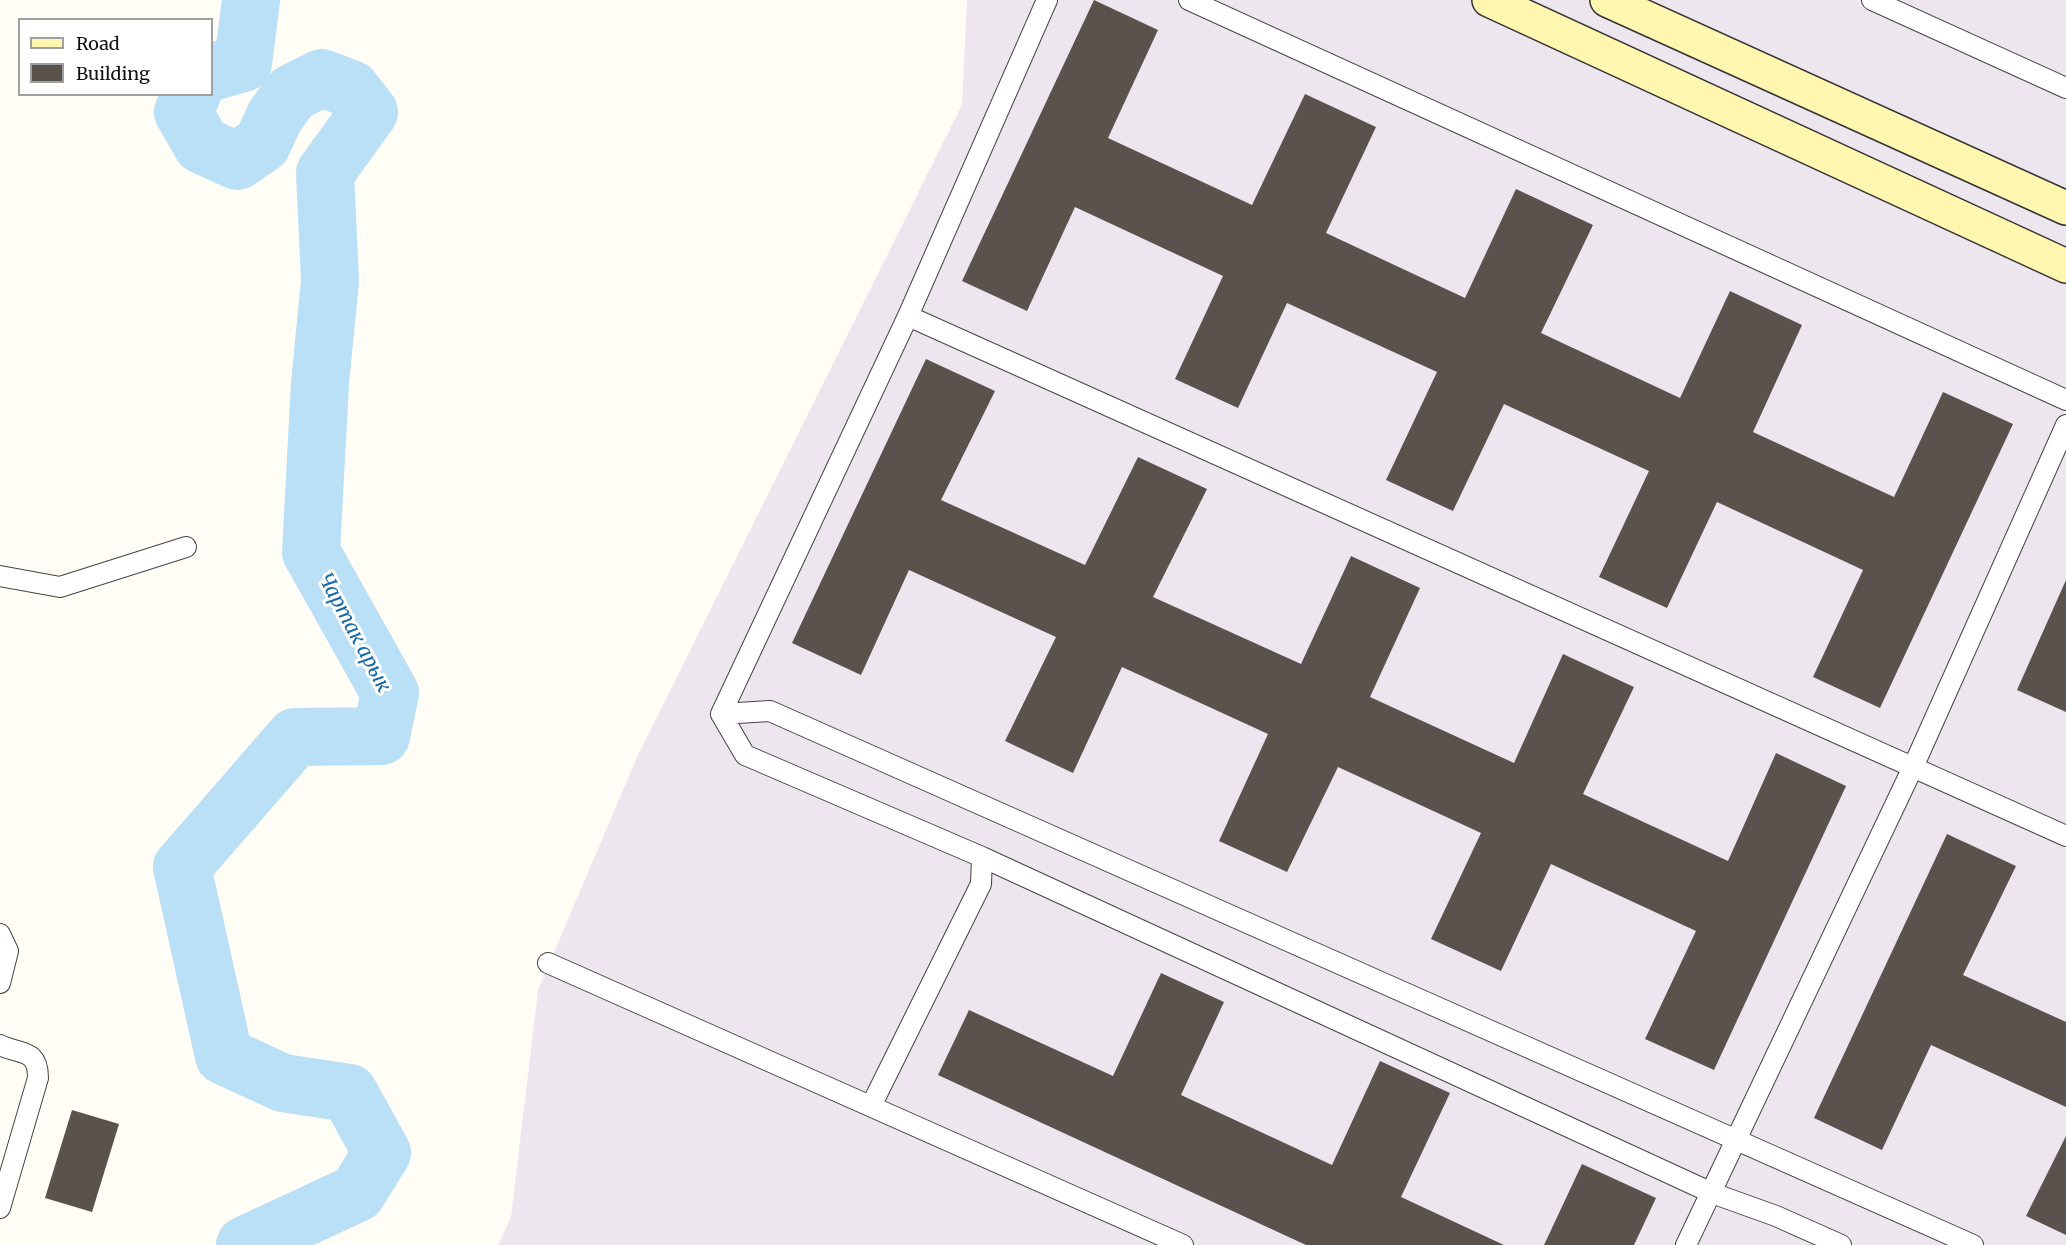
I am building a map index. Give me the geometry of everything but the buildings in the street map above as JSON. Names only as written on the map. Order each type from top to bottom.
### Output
[{"type":"street","points":[[1490,0],[2066,266]]},
{"type":"street","points":[[1607,0],[2066,208]]},
{"type":"lane","points":[[721,714],[908,316],[1047,0]]},
{"type":"lane","points":[[1190,0],[2066,400]]},
{"type":"lane","points":[[1872,0],[2066,88]]},
{"type":"lane","points":[[908,316],[1914,765],[2066,836]]},
{"type":"lane","points":[[1686,1245],[1914,765],[2066,425]]},
{"type":"lane","points":[[0,576],[60,588],[186,547]]},
{"type":"lane","points":[[721,714],[770,711],[1973,1245]]},
{"type":"lane","points":[[721,714],[746,755],[982,857],[1712,1193],[1776,1215],[1840,1245]]},
{"type":"lane","points":[[871,1106],[981,884],[982,857]]},
{"type":"lane","points":[[0,934],[8,951],[0,982]]},
{"type":"lane","points":[[548,963],[1183,1245]]},
{"type":"lane","points":[[0,1045],[33,1058],[38,1066],[38,1078],[0,1208]]},
{"type":"shaded area","points":[[967,0],[2066,0],[2066,1245],[498,1245],[511,1217],[538,990],[637,757],[962,105]]},
{"type":"waterway","name":"Чартак арык","points":[[213,72],[243,63],[251,0]]},
{"type":"waterway","name":"Чартак арык","points":[[191,96],[183,112],[202,145],[237,161],[262,144],[275,116],[292,93],[322,78],[351,89],[369,112],[325,173],[330,281],[320,383],[311,552],[390,693],[381,736],[295,737],[182,867],[224,1056],[283,1083],[349,1093],[382,1153],[357,1193],[245,1245]]}]
